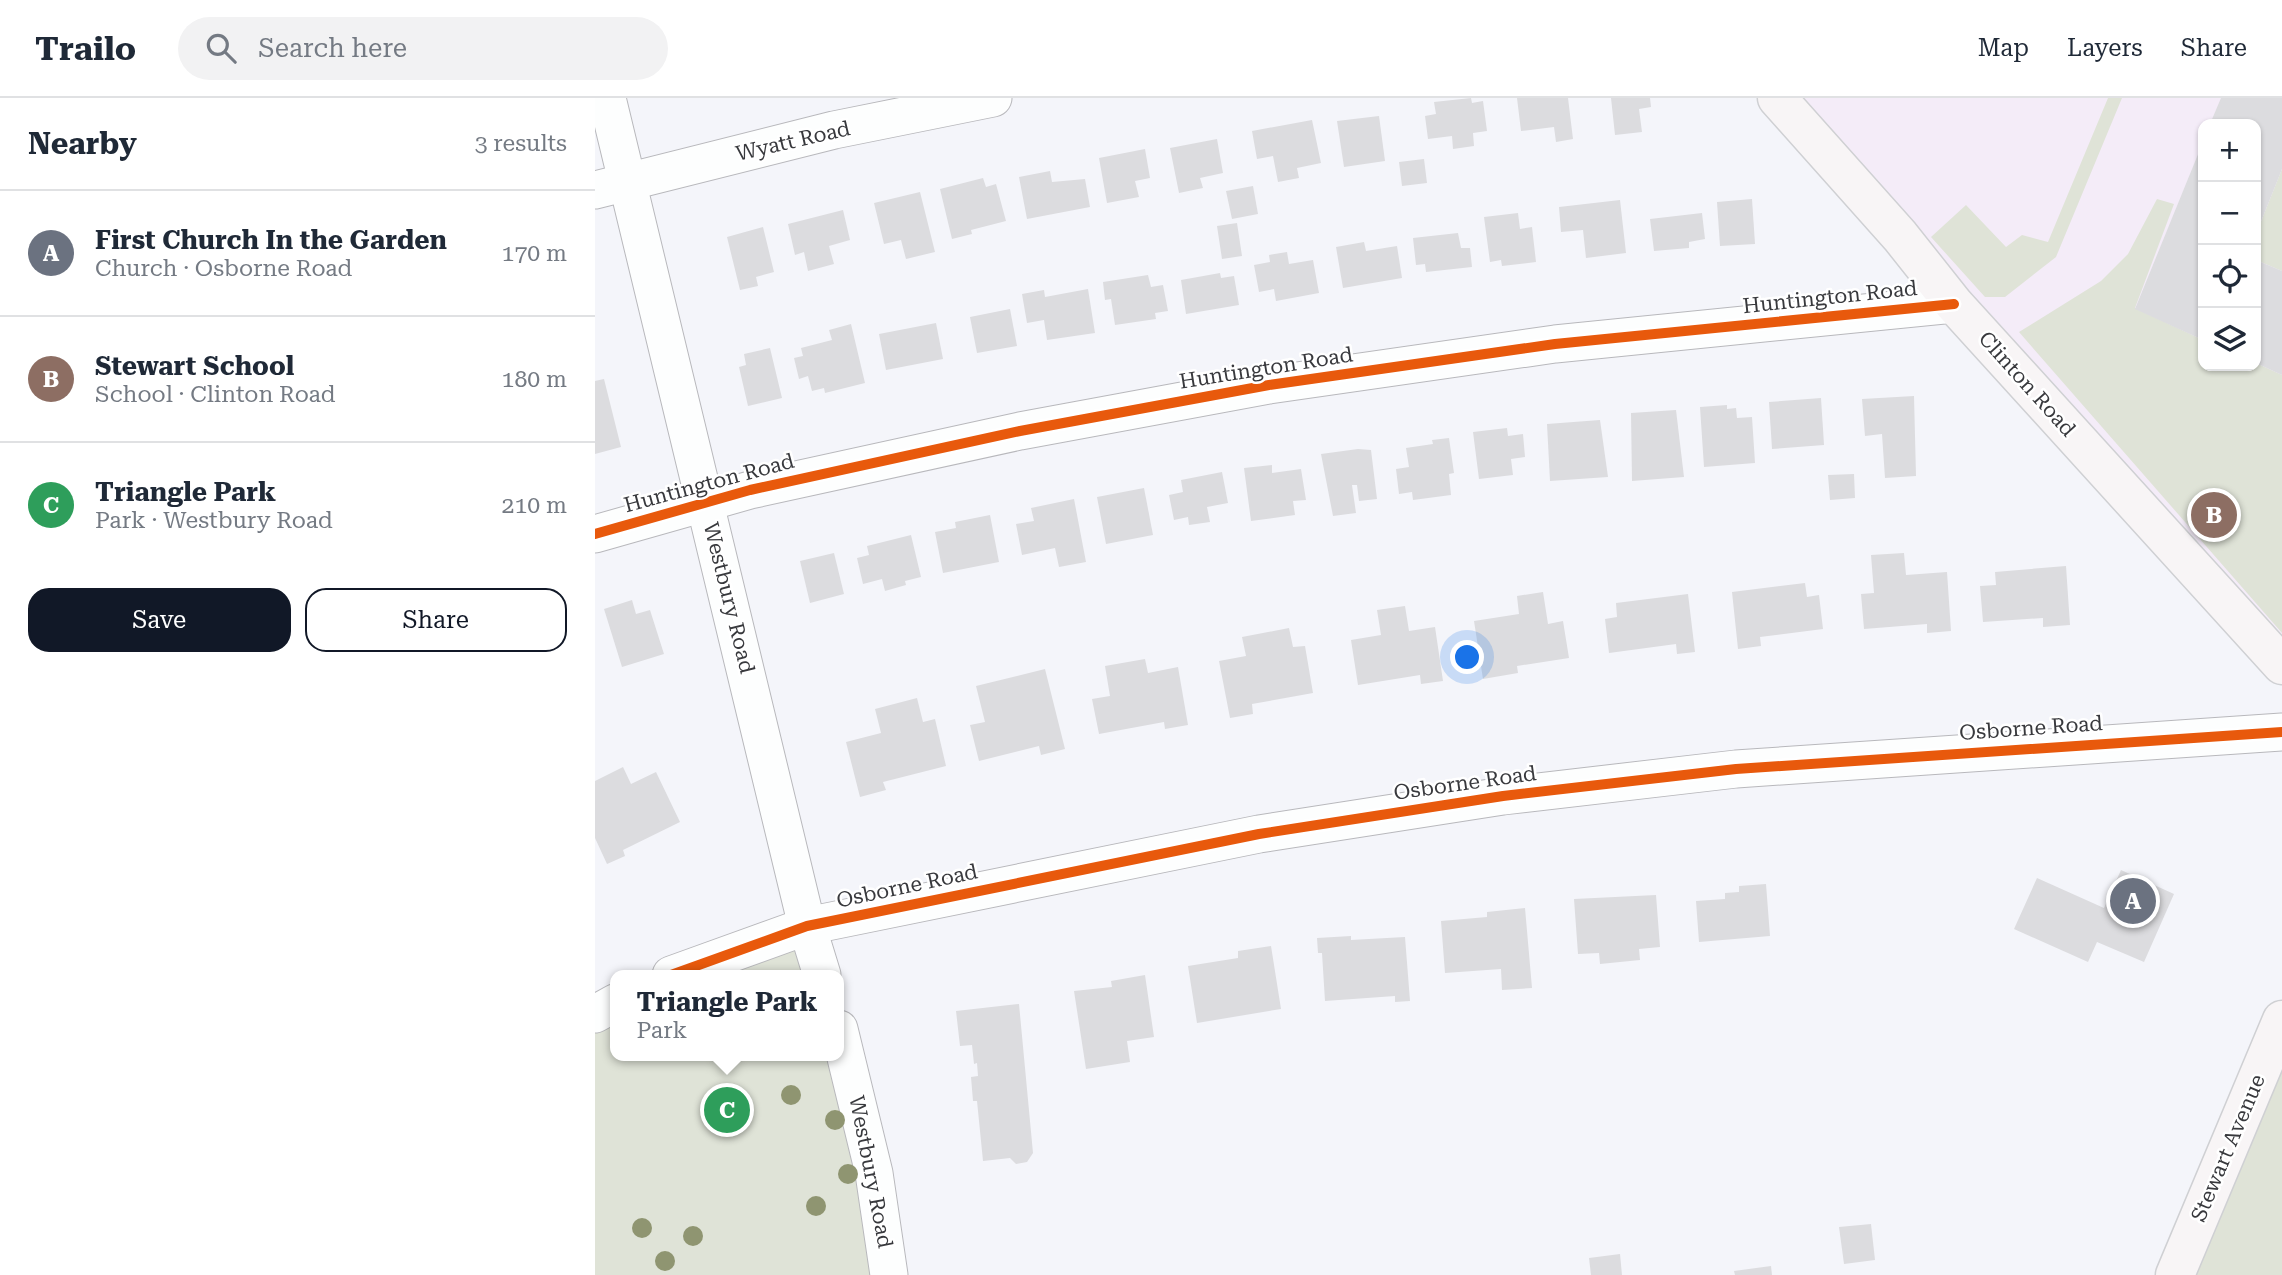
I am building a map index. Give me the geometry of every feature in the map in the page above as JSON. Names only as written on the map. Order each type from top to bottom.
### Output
[{"type":"main road","name":"Clinton Road","points":[[1777,98],[1900,236],[1954,304],[2282,665]]},
{"type":"main road","name":"Stewart Avenue","points":[[2175,1275],[2282,1020]]},
{"type":"street","name":"Westbury Road","points":[[607,98],[611,185],[706,503],[807,926],[821,970]]},
{"type":"street","name":"Wyatt Road","points":[[611,185],[834,130],[993,98]]},
{"type":"street","name":"Huntington Road","points":[[595,534],[750,489],[1006,434],[1269,385],[1555,344],[1954,304]]},
{"type":"street","name":"Osborne Road","points":[[685,970],[807,926],[1259,834],[1503,796],[1749,768],[2282,732]]},
{"type":"street","name":"Westbury Road","points":[[844,1050],[874,1173],[889,1275]]},
{"type":"shaded area","points":[[1776,98],[2282,98],[2282,665]]},
{"type":"shaded area","points":[[2108,98],[2122,98],[2056,257],[2005,297],[1985,297],[1931,237],[1966,205],[2006,247],[2022,235],[2048,242]]},
{"type":"shaded area","points":[[2282,169],[2282,271],[2261,262],[2261,222]]},
{"type":"shaded area","points":[[2157,199],[2174,204],[2135,308],[2198,338],[2198,371],[2261,371],[2261,365],[2282,375],[2282,633],[2019,332],[2101,281],[2128,254]]},
{"type":"shaded area","points":[[807,926],[820,970],[685,970]]},
{"type":"shaded area","points":[[610,1006],[610,1061],[840,1061],[889,1275],[595,1275],[595,1014]]},
{"type":"shaded area","points":[[2282,1020],[2282,1275],[2175,1275]]},
{"type":"building","points":[[1471,98],[1472,103],[1483,101],[1487,131],[1473,133],[1474,146],[1453,149],[1452,136],[1428,139],[1425,116],[1436,114],[1434,102]]},
{"type":"building","points":[[1517,98],[1568,98],[1573,139],[1556,142],[1554,127],[1521,131]]},
{"type":"building","points":[[1611,98],[1650,98],[1651,107],[1639,109],[1642,132],[1615,135]]},
{"type":"building","points":[[2221,98],[2282,98],[2282,169],[2261,222],[2261,119],[2212,119]]},
{"type":"building","points":[[1379,116],[1385,161],[1344,167],[1337,121]]},
{"type":"building","points":[[1312,120],[1321,163],[1297,168],[1299,178],[1278,182],[1273,156],[1257,159],[1252,131]]},
{"type":"building","points":[[1217,139],[1223,173],[1200,178],[1203,188],[1179,193],[1170,148]]},
{"type":"building","points":[[1145,149],[1150,178],[1135,181],[1139,197],[1107,203],[1099,158]]},
{"type":"building","points":[[2198,154],[2198,338],[2135,309]]},
{"type":"building","points":[[1424,159],[1427,183],[1402,186],[1399,162]]},
{"type":"building","points":[[1050,171],[1052,182],[1085,179],[1090,207],[1027,219],[1019,177]]},
{"type":"building","points":[[983,178],[986,187],[996,184],[1006,221],[971,230],[972,234],[952,239],[940,189]]},
{"type":"building","points":[[1253,186],[1258,214],[1232,219],[1226,191]]},
{"type":"building","points":[[920,192],[935,252],[906,259],[901,240],[884,244],[874,203]]},
{"type":"building","points":[[1752,199],[1755,244],[1720,246],[1717,202]]},
{"type":"building","points":[[1620,200],[1626,253],[1586,258],[1583,230],[1561,232],[1559,207]]},
{"type":"building","points":[[843,210],[850,240],[829,246],[834,264],[808,271],[804,252],[795,255],[788,224]]},
{"type":"building","points":[[1518,213],[1520,229],[1532,227],[1536,262],[1502,266],[1501,260],[1490,262],[1484,217]]},
{"type":"building","points":[[1702,213],[1705,239],[1689,242],[1689,248],[1654,251],[1650,219]]},
{"type":"building","points":[[1237,223],[1242,256],[1222,259],[1217,226]]},
{"type":"building","points":[[763,227],[774,272],[756,277],[758,286],[740,290],[727,237]]},
{"type":"building","points":[[1458,233],[1461,248],[1470,248],[1472,267],[1426,272],[1425,264],[1416,265],[1413,238]]},
{"type":"building","points":[[1364,242],[1366,251],[1397,246],[1402,278],[1343,288],[1336,247]]},
{"type":"building","points":[[1287,252],[1289,264],[1313,260],[1319,293],[1276,301],[1274,289],[1259,292],[1254,265],[1270,262],[1269,255]]},
{"type":"building","points":[[2261,262],[2282,271],[2282,375],[2261,365]]},
{"type":"building","points":[[1220,273],[1221,278],[1234,276],[1239,305],[1186,314],[1181,280]]},
{"type":"building","points":[[1148,275],[1151,287],[1163,285],[1168,311],[1155,313],[1156,319],[1115,325],[1111,299],[1105,300],[1103,282]]},
{"type":"building","points":[[1088,289],[1095,333],[1047,340],[1044,320],[1027,323],[1022,294],[1044,290],[1045,297]]},
{"type":"building","points":[[1010,309],[1017,346],[977,353],[970,317]]},
{"type":"building","points":[[936,323],[943,359],[886,370],[879,334]]},
{"type":"building","points":[[851,324],[865,383],[825,393],[824,388],[812,391],[808,376],[799,379],[794,358],[803,356],[801,348],[832,340],[829,330]]},
{"type":"building","points":[[770,348],[782,398],[748,406],[739,367],[746,365],[744,354]]},
{"type":"building","points":[[604,379],[621,447],[595,454],[595,381]]},
{"type":"building","points":[[1914,396],[1916,476],[1885,478],[1882,434],[1865,436],[1862,399]]},
{"type":"building","points":[[1821,398],[1824,445],[1772,449],[1769,402]]},
{"type":"building","points":[[1727,405],[1727,409],[1736,408],[1737,418],[1752,417],[1755,463],[1704,467],[1700,407]]},
{"type":"building","points":[[1676,410],[1684,477],[1632,481],[1631,413]]},
{"type":"building","points":[[1600,420],[1608,477],[1550,481],[1547,424]]},
{"type":"building","points":[[1507,428],[1508,436],[1523,434],[1525,457],[1511,459],[1513,475],[1479,479],[1473,432]]},
{"type":"building","points":[[1449,438],[1454,473],[1449,474],[1451,495],[1413,500],[1412,492],[1399,494],[1396,469],[1409,467],[1406,448],[1433,444],[1432,440]]},
{"type":"building","points":[[1371,450],[1377,499],[1359,501],[1357,485],[1352,485],[1356,513],[1333,516],[1321,454]]},
{"type":"building","points":[[1272,465],[1272,473],[1301,469],[1306,500],[1293,501],[1295,515],[1251,521],[1244,468]]},
{"type":"building","points":[[1222,472],[1228,503],[1207,507],[1210,522],[1189,525],[1188,517],[1174,520],[1169,495],[1183,492],[1181,480]]},
{"type":"building","points":[[1854,474],[1855,498],[1830,500],[1828,475]]},
{"type":"building","points":[[1144,488],[1153,535],[1106,544],[1097,497]]},
{"type":"building","points":[[1074,499],[1086,562],[1059,567],[1055,548],[1022,555],[1016,524],[1034,521],[1031,508]]},
{"type":"building","points":[[990,515],[999,562],[943,573],[935,532],[956,528],[955,522]]},
{"type":"building","points":[[911,535],[921,577],[885,591],[882,579],[863,584],[857,558],[869,555],[867,546]]},
{"type":"building","points":[[834,553],[844,594],[810,603],[800,561]]},
{"type":"building","points":[[1904,553],[1906,575],[1947,572],[1951,631],[1927,633],[1927,624],[1864,629],[1861,594],[1874,593],[1871,555]]},
{"type":"building","points":[[2066,566],[2070,625],[2043,627],[2043,618],[1983,622],[1980,586],[1996,585],[1995,572]]},
{"type":"building","points":[[1805,583],[1807,597],[1819,595],[1823,629],[1760,637],[1761,646],[1738,649],[1732,592]]},
{"type":"building","points":[[1543,592],[1548,624],[1563,621],[1569,658],[1517,666],[1518,673],[1483,679],[1474,621],[1519,614],[1517,596]]},
{"type":"building","points":[[1688,594],[1695,652],[1677,654],[1676,644],[1609,653],[1605,619],[1617,617],[1616,603]]},
{"type":"building","points":[[632,600],[636,614],[650,610],[664,654],[622,667],[604,609]]},
{"type":"building","points":[[1405,606],[1409,631],[1435,627],[1443,681],[1421,684],[1420,675],[1358,685],[1351,640],[1381,635],[1377,610]]},
{"type":"building","points":[[1289,628],[1293,647],[1305,646],[1313,693],[1252,704],[1253,714],[1230,718],[1219,661],[1246,656],[1242,637]]},
{"type":"building","points":[[1145,659],[1148,673],[1178,667],[1188,725],[1165,729],[1164,722],[1099,734],[1092,699],[1110,696],[1105,666]]},
{"type":"building","points":[[1045,669],[1065,749],[1041,755],[1039,746],[979,761],[970,725],[985,722],[976,686]]},
{"type":"building","points":[[917,698],[923,722],[935,719],[946,766],[883,782],[886,790],[860,797],[846,742],[881,733],[875,709]]},
{"type":"building","points":[[623,767],[631,784],[656,772],[680,822],[623,850],[625,856],[607,864],[595,838],[595,781]]},
{"type":"building","points":[[2121,870],[2174,894],[2144,962],[2097,942],[2088,962],[2014,929],[2037,878],[2104,908]]},
{"type":"building","points":[[1766,884],[1770,936],[1699,942],[1696,901],[1725,899],[1725,893],[1739,892],[1739,886]]},
{"type":"building","points":[[1656,895],[1660,947],[1639,949],[1640,960],[1600,964],[1599,953],[1578,954],[1574,899]]},
{"type":"building","points":[[1525,908],[1532,988],[1502,990],[1501,969],[1445,973],[1441,921],[1487,917],[1487,912]]},
{"type":"building","points":[[1351,936],[1351,940],[1405,937],[1410,1001],[1395,1002],[1395,996],[1325,1001],[1322,953],[1318,953],[1317,938]]},
{"type":"building","points":[[1271,946],[1281,1009],[1197,1023],[1188,966],[1238,958],[1238,951]]},
{"type":"building","points":[[1145,975],[1154,1037],[1127,1041],[1130,1062],[1086,1069],[1074,991],[1112,987],[1111,981]]},
{"type":"building","points":[[1019,1004],[1033,1153],[1027,1162],[1016,1164],[1010,1158],[983,1161],[977,1101],[973,1101],[971,1077],[978,1076],[977,1063],[974,1064],[972,1045],[960,1046],[956,1011]]},
{"type":"building","points":[[1871,1224],[1875,1260],[1844,1264],[1839,1227]]},
{"type":"building","points":[[1620,1254],[1622,1275],[1591,1275],[1589,1258]]},
{"type":"building","points":[[1771,1266],[1772,1275],[1735,1275],[1734,1271]]},
{"type":"cycle path","points":[[595,534],[750,490],[1020,431],[1269,385],[1555,344],[1954,304]]},
{"type":"cycle path","points":[[685,970],[807,926],[1259,834],[1503,796],[1736,769],[2282,732]]},
{"type":"place","name":"Stewart School","points":[[2214,515]]},
{"type":"place","name":"First Church In the Garden","points":[[2133,901]]},
{"type":"place","name":"Triangle Park","points":[[727,1110]]}]
